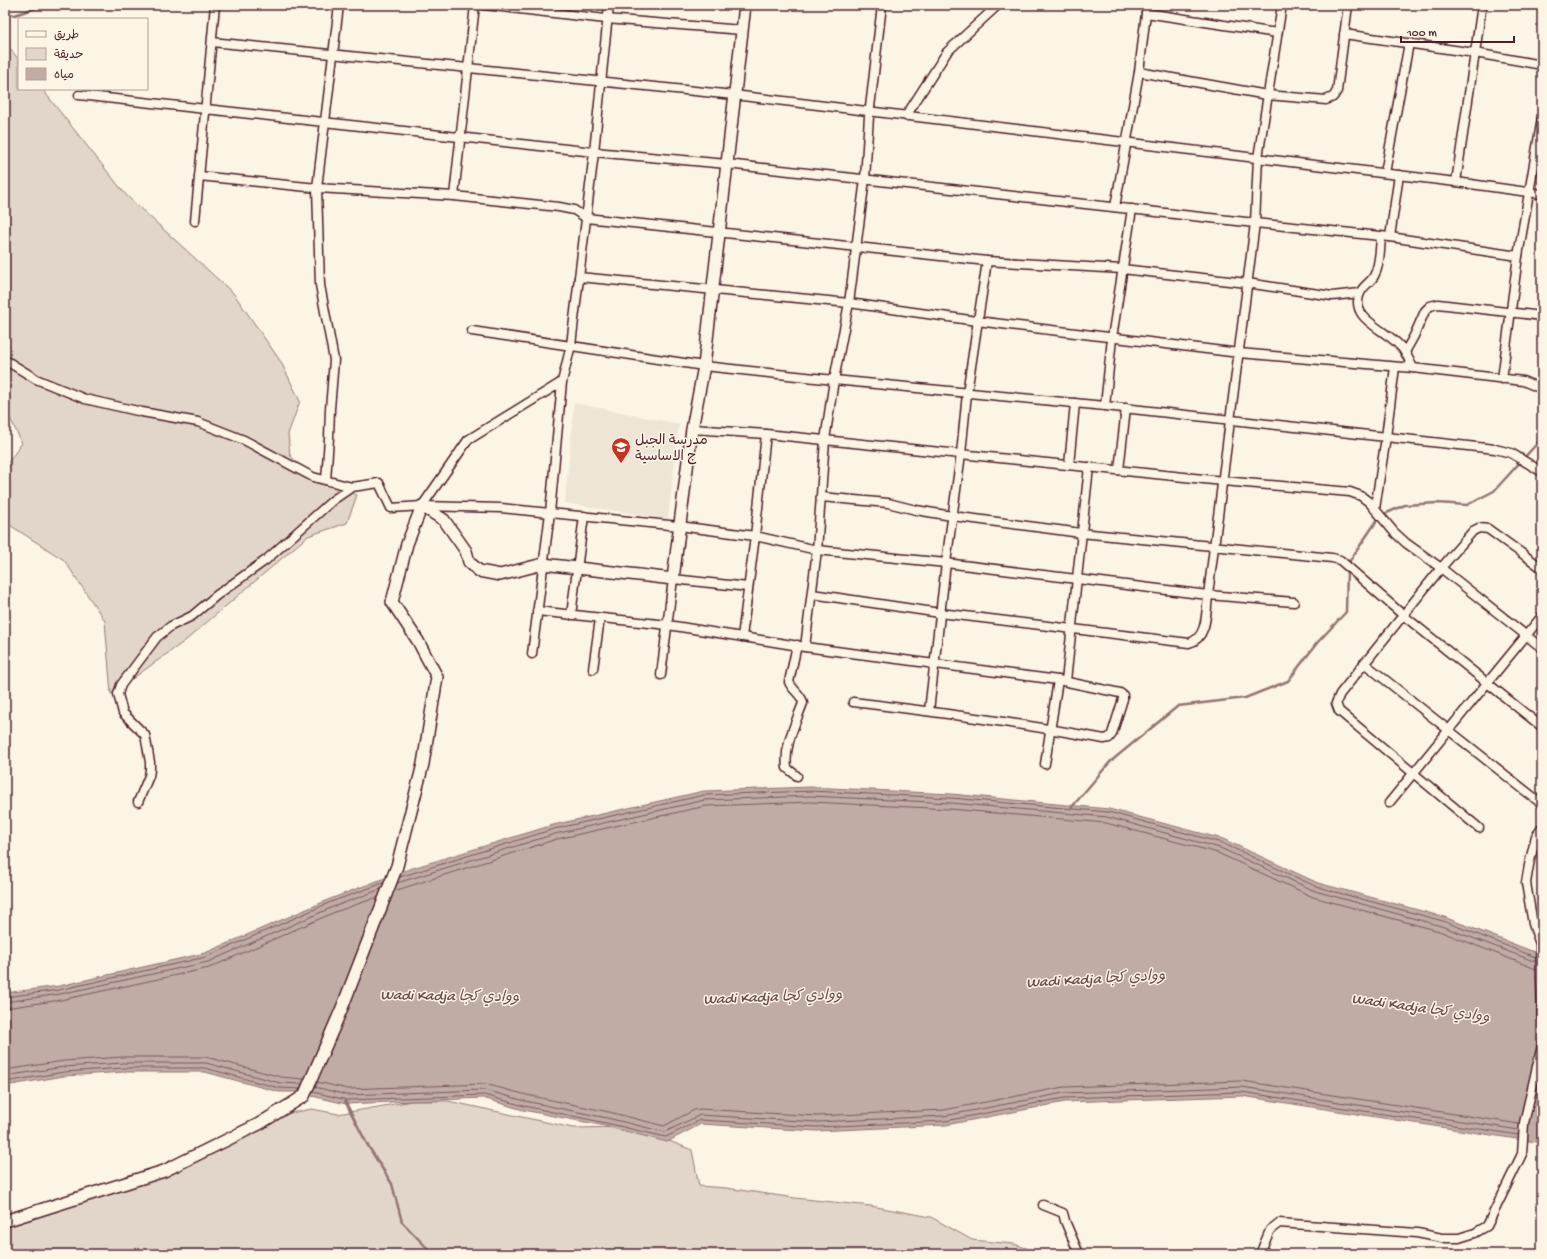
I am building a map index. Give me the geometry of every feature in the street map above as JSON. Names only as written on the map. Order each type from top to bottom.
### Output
[{"type":"main road","points":[[5,1222],[164,1171],[260,1124],[304,1096],[342,1008],[397,866],[424,764],[437,677],[418,641],[392,602],[407,544],[422,506],[444,520],[466,551],[468,562],[479,571],[500,575],[544,564],[673,578],[692,429],[704,366],[744,5]]},
{"type":"street","points":[[195,221],[215,5]]},
{"type":"street","points":[[326,480],[334,360],[320,285],[317,188],[339,5]]},
{"type":"street","points":[[454,196],[475,5]]},
{"type":"street","points":[[484,5],[606,19],[742,30]]},
{"type":"street","points":[[532,654],[550,513],[562,382],[570,345],[594,152],[608,5]]},
{"type":"street","points":[[806,647],[817,550],[825,440],[834,380],[849,304],[855,247],[865,179],[870,111],[882,5]]},
{"type":"street","points":[[906,116],[947,52],[998,5]]},
{"type":"street","points":[[812,594],[940,613],[1189,643],[1196,642],[1203,632],[1215,545],[1255,224],[1258,158],[1282,5]]},
{"type":"street","points":[[1139,72],[1267,95],[1326,100],[1333,97],[1337,91],[1348,5]]},
{"type":"street","points":[[1456,182],[1482,5]]},
{"type":"street","points":[[1115,207],[1139,72],[1147,9],[1277,33]]},
{"type":"street","points":[[1344,34],[1475,53],[1542,65]]},
{"type":"street","points":[[212,42],[734,95],[1385,173],[1542,194]]},
{"type":"street","points":[[1385,173],[1410,43]]},
{"type":"street","points":[[79,96],[594,152],[727,164],[1255,224],[1390,237],[1518,256]]},
{"type":"street","points":[[1502,379],[1518,256],[1542,118]]},
{"type":"street","points":[[1390,237],[1399,175]]},
{"type":"street","points":[[200,176],[317,188],[454,196],[559,207],[574,210],[586,218],[987,261],[1122,269],[1247,283],[1332,296],[1360,292]]},
{"type":"street","points":[[1106,406],[1112,338],[1132,209]]},
{"type":"street","points":[[1381,237],[1374,276],[1360,292],[1358,308],[1363,317],[1398,344],[1405,352],[1413,368]]},
{"type":"street","points":[[929,711],[946,563],[977,321],[987,261]]},
{"type":"street","points":[[579,277],[849,304],[1239,353],[1413,368],[1523,381],[1542,389]]},
{"type":"street","points":[[1405,352],[1425,311],[1430,306],[1438,304],[1542,316]]},
{"type":"street","points":[[472,331],[704,366],[1126,408],[1495,449],[1511,453],[1542,472]]},
{"type":"street","points":[[5,360],[36,379],[85,399],[142,412],[198,422],[244,440],[312,477],[352,487],[379,483],[391,508],[422,506],[501,508],[584,516],[755,536],[817,550],[946,563],[1208,595],[1294,602]]},
{"type":"street","points":[[1375,509],[1395,367]]},
{"type":"street","points":[[422,506],[468,440],[562,382]]},
{"type":"street","points":[[1069,465],[1075,403]]},
{"type":"street","points":[[1119,470],[1126,408]]},
{"type":"street","points":[[692,429],[766,434],[1223,481],[1350,492],[1361,496],[1370,502],[1394,532],[1406,543],[1441,568],[1542,648]]},
{"type":"street","points":[[742,637],[766,434]]},
{"type":"street","points":[[1045,764],[1071,628],[1089,467]]},
{"type":"street","points":[[138,802],[149,776],[150,762],[145,735],[123,713],[118,694],[121,685],[157,637],[165,630],[192,616],[217,595],[266,560],[333,500],[352,487]]},
{"type":"street","points":[[821,497],[888,504],[952,516],[1081,533],[1215,545],[1340,560],[1403,615],[1542,727]]},
{"type":"street","points":[[572,615],[584,516]]},
{"type":"street","points":[[1479,828],[1339,711],[1336,703],[1340,694],[1364,663],[1473,531],[1479,528],[1488,529],[1542,568]]},
{"type":"street","points":[[661,675],[673,578],[748,587]]},
{"type":"street","points":[[537,611],[668,625],[806,647],[1062,681],[1120,693],[1123,695],[1112,734],[1109,738],[929,711],[853,702]]},
{"type":"street","points":[[1389,802],[1414,774],[1525,635],[1542,616]]},
{"type":"street","points":[[593,669],[600,618]]},
{"type":"street","points":[[796,776],[787,768],[786,758],[790,737],[803,703],[802,699],[791,687],[789,682],[797,645]]},
{"type":"street","points":[[1364,663],[1542,804]]},
{"type":"street","points":[[1542,828],[1536,836],[1526,883],[1534,924],[1540,944],[1542,1016]]},
{"type":"street","points":[[1260,1254],[1270,1230],[1279,1223],[1417,1233],[1442,1238],[1459,1238],[1475,1233],[1487,1226],[1522,1154],[1524,1123],[1542,1045]]},
{"type":"street","points":[[1043,1205],[1063,1213],[1079,1254]]},
{"type":"shaded area","name":"مدرسة الجبل ج الاساسية","points":[[574,403],[679,424],[668,519],[565,503]]},
{"type":"green space","points":[[5,42],[18,59],[18,90],[43,90],[126,195],[234,294],[281,362],[300,401],[288,434],[290,455],[298,464],[357,495],[347,523],[308,536],[185,641],[111,694],[105,621],[64,560],[5,522],[5,467],[22,443],[5,408]]},
{"type":"green space","points":[[412,1101],[448,1101],[573,1128],[634,1127],[692,1150],[699,1186],[871,1206],[931,1217],[972,1240],[1014,1244],[1044,1254],[5,1254],[5,1222],[164,1171],[275,1116],[312,1109],[338,1114]]},
{"type":"water","name":"Wadi Kadja ووادي كجا","points":[[811,787],[951,794],[1109,809],[1223,839],[1318,883],[1444,917],[1542,955],[1542,1143],[1242,1096],[1065,1102],[946,1125],[817,1131],[701,1124],[667,1142],[605,1126],[523,1110],[483,1098],[346,1104],[295,1092],[279,1092],[205,1072],[124,1072],[64,1076],[5,1086],[5,993],[59,986],[205,953],[330,899],[403,871],[553,825],[704,791]]},
{"type":"waterway","points":[[5,13],[15,15],[44,5]]},
{"type":"waterway","points":[[1347,565],[1380,516],[1405,505],[1437,503],[1467,505],[1494,491],[1542,438]]},
{"type":"waterway","points":[[1071,808],[1110,762],[1178,706],[1245,698],[1288,681],[1317,643],[1346,612],[1347,569]]},
{"type":"waterway","points":[[345,1101],[367,1144],[392,1184],[402,1222],[433,1254]]},
{"type":"place","name":"مدرسة الجبل ج الاساسية","points":[[621,464]]}]
